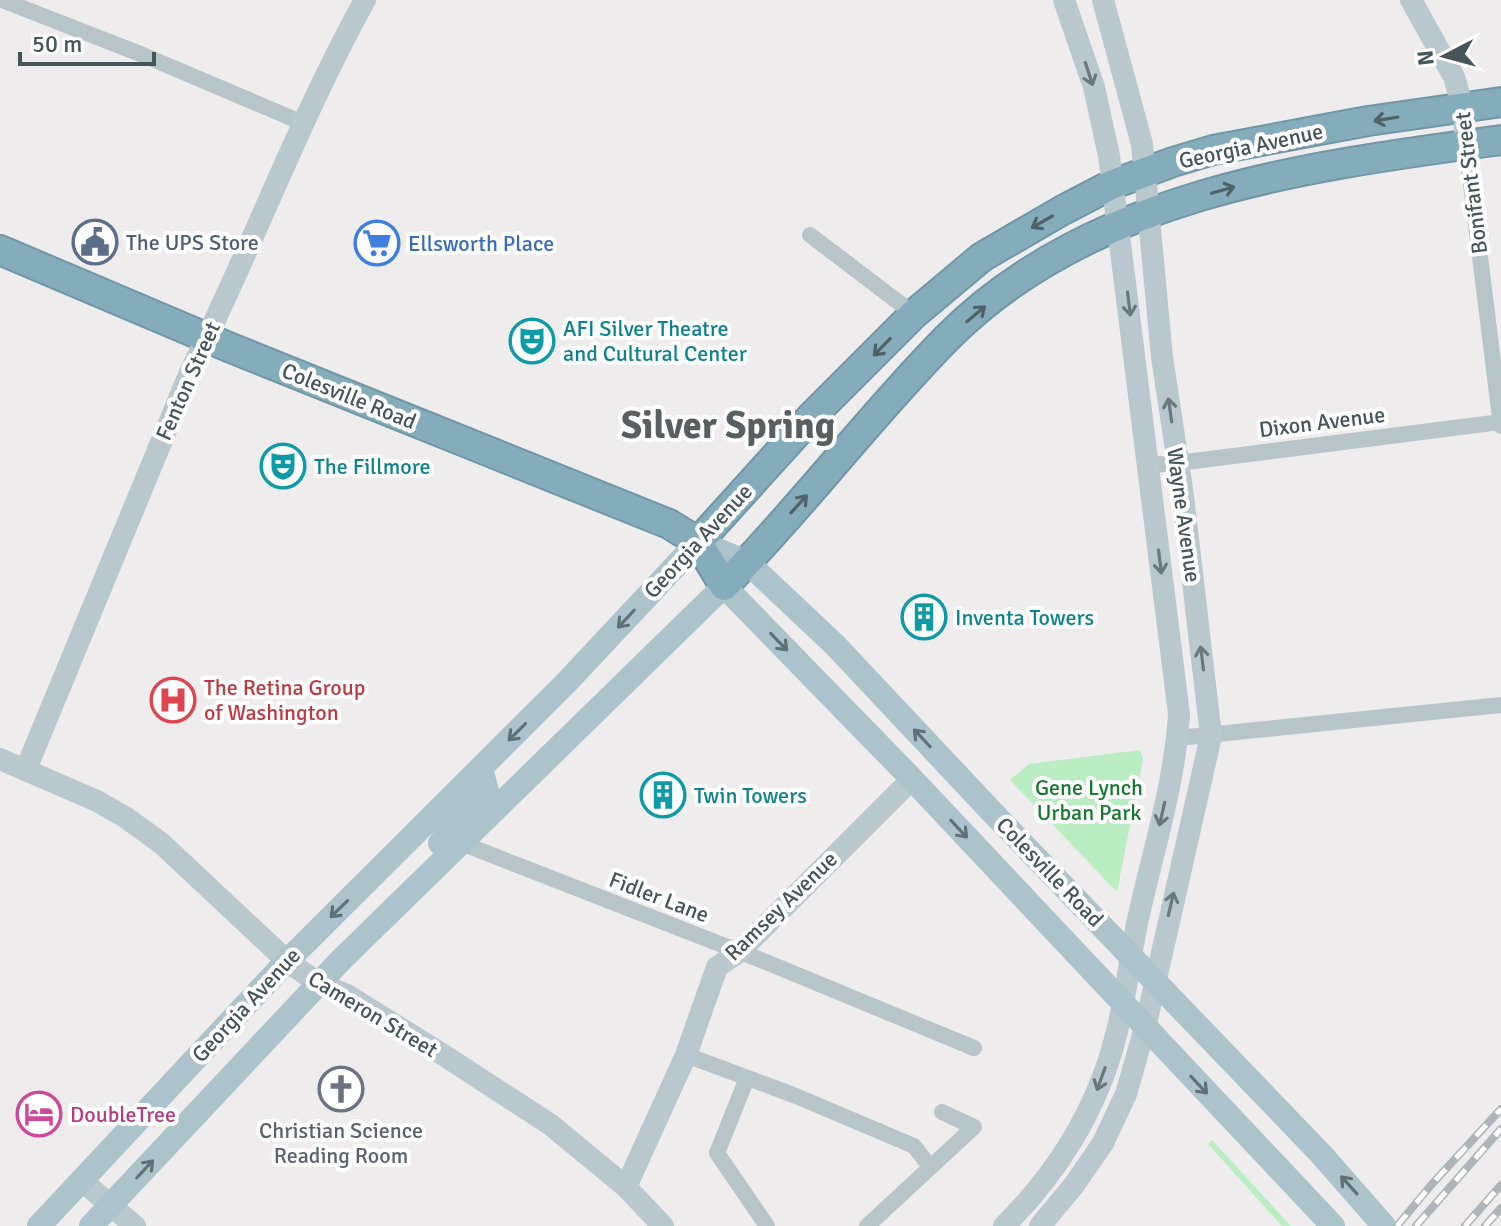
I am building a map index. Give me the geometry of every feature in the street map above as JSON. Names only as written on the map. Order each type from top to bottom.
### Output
[{"type":"highway","name":"Georgia Avenue","points":[[698,542],[812,416],[914,314],[982,257],[1063,210],[1111,185],[1213,150],[1368,121],[1501,102]]},
{"type":"highway","name":"Georgia Avenue","points":[[724,586],[951,335],[1038,267],[1087,239],[1192,199],[1294,173],[1501,140]]},
{"type":"highway","name":"Colesville Road","points":[[0,250],[669,524],[698,542],[724,586]]},
{"type":"main road","name":"Colesville Road","points":[[698,542],[747,562],[835,645],[1321,1154],[1384,1226]]},
{"type":"main road","name":"Georgia Avenue","points":[[39,1226],[287,961],[572,677],[698,542]]},
{"type":"main road","name":"Colesville Road","points":[[724,586],[912,779],[1333,1226]]},
{"type":"main road","name":"Georgia Avenue","points":[[91,1226],[318,983],[724,586]]},
{"type":"main road","points":[[408,895],[418,866],[487,791],[481,769]]},
{"type":"street","points":[[2,0],[143,55],[303,123]]},
{"type":"street","name":"Fenton Street","points":[[26,769],[191,370],[303,123],[365,0]]},
{"type":"street","name":"Wayne Avenue","points":[[1004,1226],[1049,1175],[1080,1129],[1116,1037],[1178,738],[1179,714],[1109,156],[1094,87],[1064,0]]},
{"type":"street","name":"Wayne Avenue","points":[[1040,1226],[1103,1143],[1126,1094],[1145,1028],[1211,736],[1162,357],[1142,144],[1103,0]]},
{"type":"street","name":"Bonifant Street","points":[[1411,0],[1448,64],[1463,107],[1501,423]]},
{"type":"street","points":[[810,235],[914,314]]},
{"type":"street","name":"Dixon Avenue","points":[[1149,465],[1501,423]]},
{"type":"street","points":[[1178,738],[1501,705]]},
{"type":"street","name":"Cameron Street","points":[[0,759],[97,801],[125,817],[161,843],[287,961],[318,983],[347,995],[551,1125],[626,1187],[663,1226]]},
{"type":"street","name":"Ramsey Avenue","points":[[626,1187],[686,1055],[717,967],[739,952],[912,779]]},
{"type":"street","name":"Fidler Lane","points":[[461,843],[974,1048]]},
{"type":"street","points":[[686,1055],[914,1146],[930,1167]]},
{"type":"street","points":[[747,1078],[717,1153],[767,1226]]},
{"type":"street","points":[[867,1226],[974,1127],[942,1112]]},
{"type":"street","points":[[81,1180],[135,1226]]},
{"type":"green space","name":"Gene Lynch Urban Park","points":[[1140,750],[1143,759],[1117,892],[1010,780],[1029,764]]},
{"type":"green space","points":[[1212,1140],[1291,1226],[1282,1226],[1208,1144]]},
{"type":"railway","points":[[1397,1226],[1501,1109]]},
{"type":"railway","points":[[1416,1226],[1501,1129]]},
{"type":"railway","points":[[1465,1226],[1501,1185]]},
{"type":"railway","points":[[1485,1226],[1501,1208]]},
{"type":"place","name":"The UPS Store","points":[[95,242]]},
{"type":"place","name":"Ellsworth Place","points":[[377,243]]},
{"type":"place","name":"AFI Silver Theatre and Cultural Center","points":[[532,341]]},
{"type":"place","name":"The Fillmore","points":[[283,466]]},
{"type":"place","name":"Inventa Towers","points":[[924,617]]},
{"type":"place","name":"The Retina Group of Washington","points":[[173,700]]},
{"type":"place","name":"Twin Towers","points":[[663,795]]},
{"type":"place","name":"Christian Science Reading Room","points":[[341,1089]]},
{"type":"place","name":"DoubleTree","points":[[39,1114]]},
{"type":"district","name":"Silver Spring","points":[[728,425]]}]
